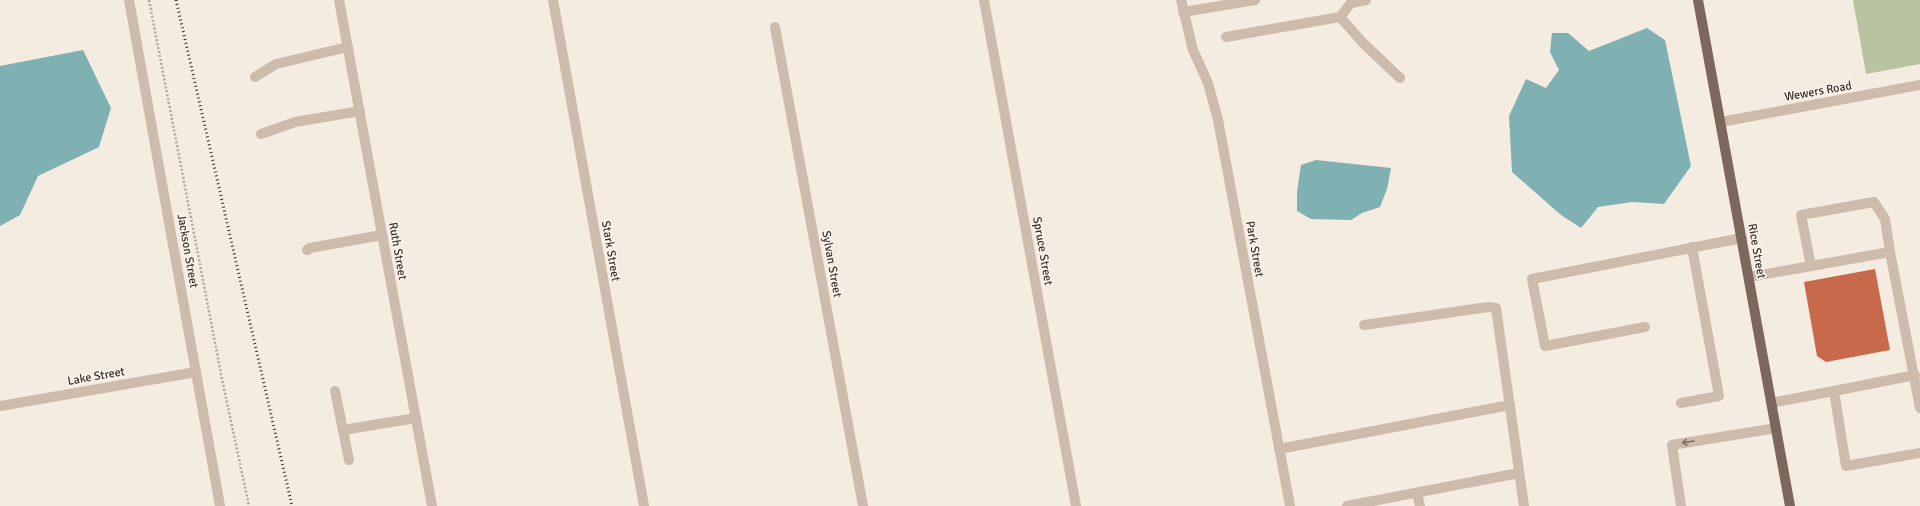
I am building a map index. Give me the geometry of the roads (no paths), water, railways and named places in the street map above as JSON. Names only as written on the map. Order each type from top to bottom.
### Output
[{"type":"main road","name":"Rice Street","points":[[1698,0],[1790,506]]},
{"type":"street","name":"Jackson Street","points":[[129,0],[220,506]]},
{"type":"street","name":"Ruth Street","points":[[339,0],[432,506]]},
{"type":"street","name":"Stark Street","points":[[553,0],[644,506]]},
{"type":"street","name":"Spruce Street","points":[[984,0],[1076,506]]},
{"type":"street","name":"Park Street","points":[[1181,0],[1193,50],[1214,100],[1290,506]]},
{"type":"street","points":[[1183,12],[1255,0]]},
{"type":"street","points":[[1226,37],[1340,17],[1351,3],[1366,0]]},
{"type":"street","points":[[1340,17],[1363,43],[1400,78]]},
{"type":"street","name":"Sylvan Street","points":[[775,27],[863,506]]},
{"type":"street","points":[[255,77],[276,64],[348,47]]},
{"type":"street","name":"Wewers Road","points":[[1721,122],[1920,85]]},
{"type":"street","points":[[261,134],[296,122],[360,111]]},
{"type":"street","points":[[1810,266],[1801,216],[1874,202],[1885,219],[1920,408]]},
{"type":"street","points":[[307,250],[310,248],[382,235]]},
{"type":"street","points":[[1645,327],[1545,346],[1532,279],[1742,238]]},
{"type":"street","points":[[1681,403],[1719,396],[1692,247]]},
{"type":"street","points":[[1749,277],[1890,252]]},
{"type":"street","points":[[1364,325],[1488,307],[1496,308],[1524,506]]},
{"type":"street","name":"Lake Street","points":[[0,406],[196,372]]},
{"type":"street","points":[[1771,403],[1915,375]]},
{"type":"street","points":[[335,391],[348,460]]},
{"type":"street","points":[[1834,391],[1846,466],[1920,453]]},
{"type":"street","points":[[1279,449],[1510,405]]},
{"type":"street","points":[[343,430],[416,418]]},
{"type":"street","points":[[1681,506],[1672,445],[1776,428]]},
{"type":"street","points":[[1347,506],[1519,473]]},
{"type":"street","points":[[1417,492],[1420,506]]},
{"type":"water","points":[[1647,28],[1665,40],[1691,166],[1664,204],[1632,202],[1598,207],[1581,228],[1561,215],[1512,172],[1509,116],[1526,79],[1546,88],[1559,70],[1550,52],[1552,33],[1568,33],[1589,51]]},
{"type":"water","points":[[83,50],[111,108],[99,147],[38,176],[20,215],[0,226],[0,66]]},
{"type":"water","points":[[1316,160],[1391,168],[1387,189],[1380,207],[1362,213],[1351,220],[1311,219],[1297,211],[1297,192],[1301,165]]},
{"type":"railway","points":[[176,0],[292,506]]}]
